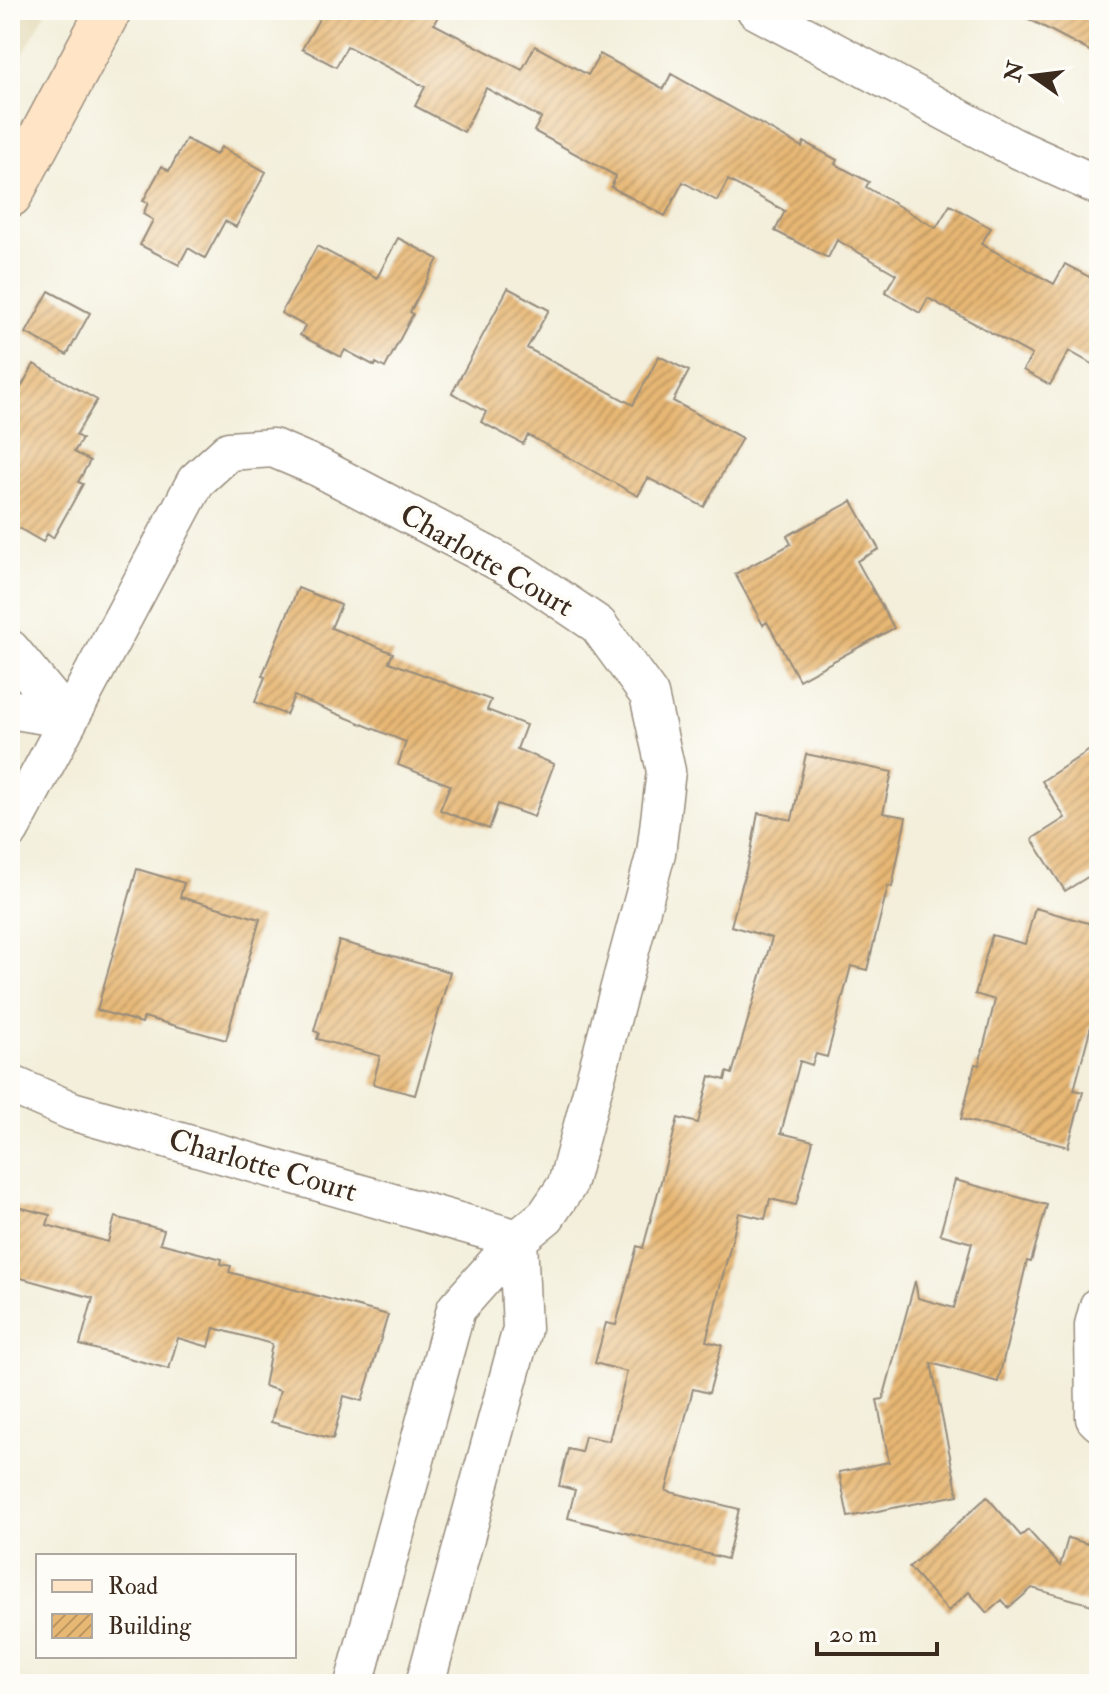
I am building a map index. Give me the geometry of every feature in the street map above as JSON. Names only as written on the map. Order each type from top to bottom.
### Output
[{"type":"street","points":[[10,195],[109,10]]},
{"type":"street","points":[[756,10],[1013,147],[1099,186]]},
{"type":"street","name":"Charlotte Court","points":[[10,830],[196,481],[229,451],[273,448],[318,467],[521,573],[598,625],[649,695],[666,771],[656,853],[567,1185],[546,1216],[518,1239],[456,1309],[354,1684]]},
{"type":"street","points":[[10,649],[68,719]]},
{"type":"street","points":[[10,709],[68,719]]},
{"type":"street","name":"Charlotte Court","points":[[10,1084],[72,1111],[518,1239]]},
{"type":"street","points":[[425,1684],[522,1329],[518,1239]]},
{"type":"street","points":[[1099,1306],[1094,1325],[1095,1418],[1099,1422]]},
{"type":"shaded area","points":[[10,10],[47,10],[10,79]]},
{"type":"building","points":[[324,10],[441,10],[434,24],[522,70],[535,46],[588,75],[600,54],[664,89],[671,74],[802,147],[804,142],[837,160],[835,164],[869,182],[866,187],[936,228],[950,205],[991,228],[981,244],[1054,284],[1065,264],[1099,282],[1099,368],[1069,351],[1050,385],[1023,370],[1032,355],[928,298],[920,313],[885,292],[896,274],[837,240],[828,258],[775,231],[785,211],[728,180],[717,201],[683,182],[665,216],[611,187],[616,176],[534,131],[541,118],[486,88],[464,132],[415,106],[425,87],[347,46],[336,67],[302,49]]},
{"type":"building","points":[[1012,10],[1099,10],[1099,56]]},
{"type":"building","points":[[186,139],[216,155],[221,147],[266,172],[236,227],[225,221],[205,258],[188,248],[179,265],[140,245],[153,220],[143,214],[148,203],[143,201],[162,166],[169,171]]},
{"type":"building","points":[[398,238],[438,259],[385,368],[345,350],[341,357],[300,335],[305,326],[281,313],[317,246],[377,278]]},
{"type":"building","points":[[508,288],[549,310],[527,348],[633,405],[659,356],[689,371],[673,401],[742,438],[704,507],[648,478],[638,496],[528,435],[523,444],[481,422],[486,412],[452,393]]},
{"type":"building","points":[[49,291],[90,313],[67,355],[26,333]]},
{"type":"building","points":[[34,364],[97,400],[76,435],[82,439],[74,452],[90,461],[78,482],[83,484],[53,538],[47,534],[43,542],[10,523],[10,407]]},
{"type":"building","points":[[852,501],[879,549],[857,561],[894,628],[799,680],[767,622],[763,625],[735,574],[791,544],[787,536]]},
{"type":"building","points":[[298,588],[341,605],[331,628],[393,653],[389,662],[491,700],[487,710],[526,725],[517,749],[554,764],[534,817],[498,804],[489,829],[440,810],[450,785],[398,765],[406,742],[294,696],[286,715],[255,702],[265,677],[262,676]]},
{"type":"building","points":[[1099,744],[1099,870],[1065,891],[1032,839],[1065,818],[1042,781]]},
{"type":"building","points":[[806,754],[892,772],[883,813],[906,817],[892,887],[888,886],[867,970],[851,966],[827,1057],[816,1054],[812,1065],[800,1061],[781,1133],[813,1141],[796,1205],[770,1199],[765,1219],[739,1213],[706,1341],[722,1345],[709,1393],[693,1389],[666,1491],[739,1509],[727,1559],[568,1518],[575,1490],[559,1486],[568,1449],[581,1452],[585,1436],[609,1441],[627,1372],[595,1363],[606,1323],[616,1325],[637,1246],[643,1248],[678,1118],[698,1123],[710,1076],[725,1080],[727,1072],[732,1074],[772,938],[731,926],[758,813],[792,820]]},
{"type":"building","points":[[137,869],[184,883],[180,897],[260,919],[226,1040],[144,1017],[142,1023],[97,1010]]},
{"type":"building","points":[[1035,908],[1099,926],[1099,1028],[1091,1026],[1074,1090],[1083,1092],[1068,1147],[961,1119],[975,1064],[979,1065],[995,1000],[975,994],[992,935],[1025,944]]},
{"type":"building","points":[[339,941],[450,972],[415,1095],[373,1084],[380,1056],[317,1039],[319,1033],[314,1031]]},
{"type":"building","points":[[955,1180],[1047,1205],[1031,1262],[1027,1261],[998,1382],[931,1363],[958,1495],[848,1517],[839,1472],[889,1462],[877,1400],[883,1399],[915,1281],[918,1298],[954,1308],[972,1243],[940,1234]]},
{"type":"building","points":[[10,1205],[50,1215],[47,1225],[108,1242],[115,1217],[164,1230],[160,1243],[222,1259],[221,1264],[231,1266],[229,1272],[388,1315],[362,1401],[344,1396],[333,1439],[271,1422],[280,1391],[264,1386],[272,1344],[214,1328],[209,1347],[178,1338],[169,1369],[80,1345],[93,1298],[10,1275]]},
{"type":"building","points":[[987,1497],[1021,1536],[1028,1530],[1060,1566],[1068,1538],[1099,1547],[1099,1607],[1032,1588],[1009,1608],[1002,1600],[987,1613],[969,1592],[948,1611],[909,1567]]}]
